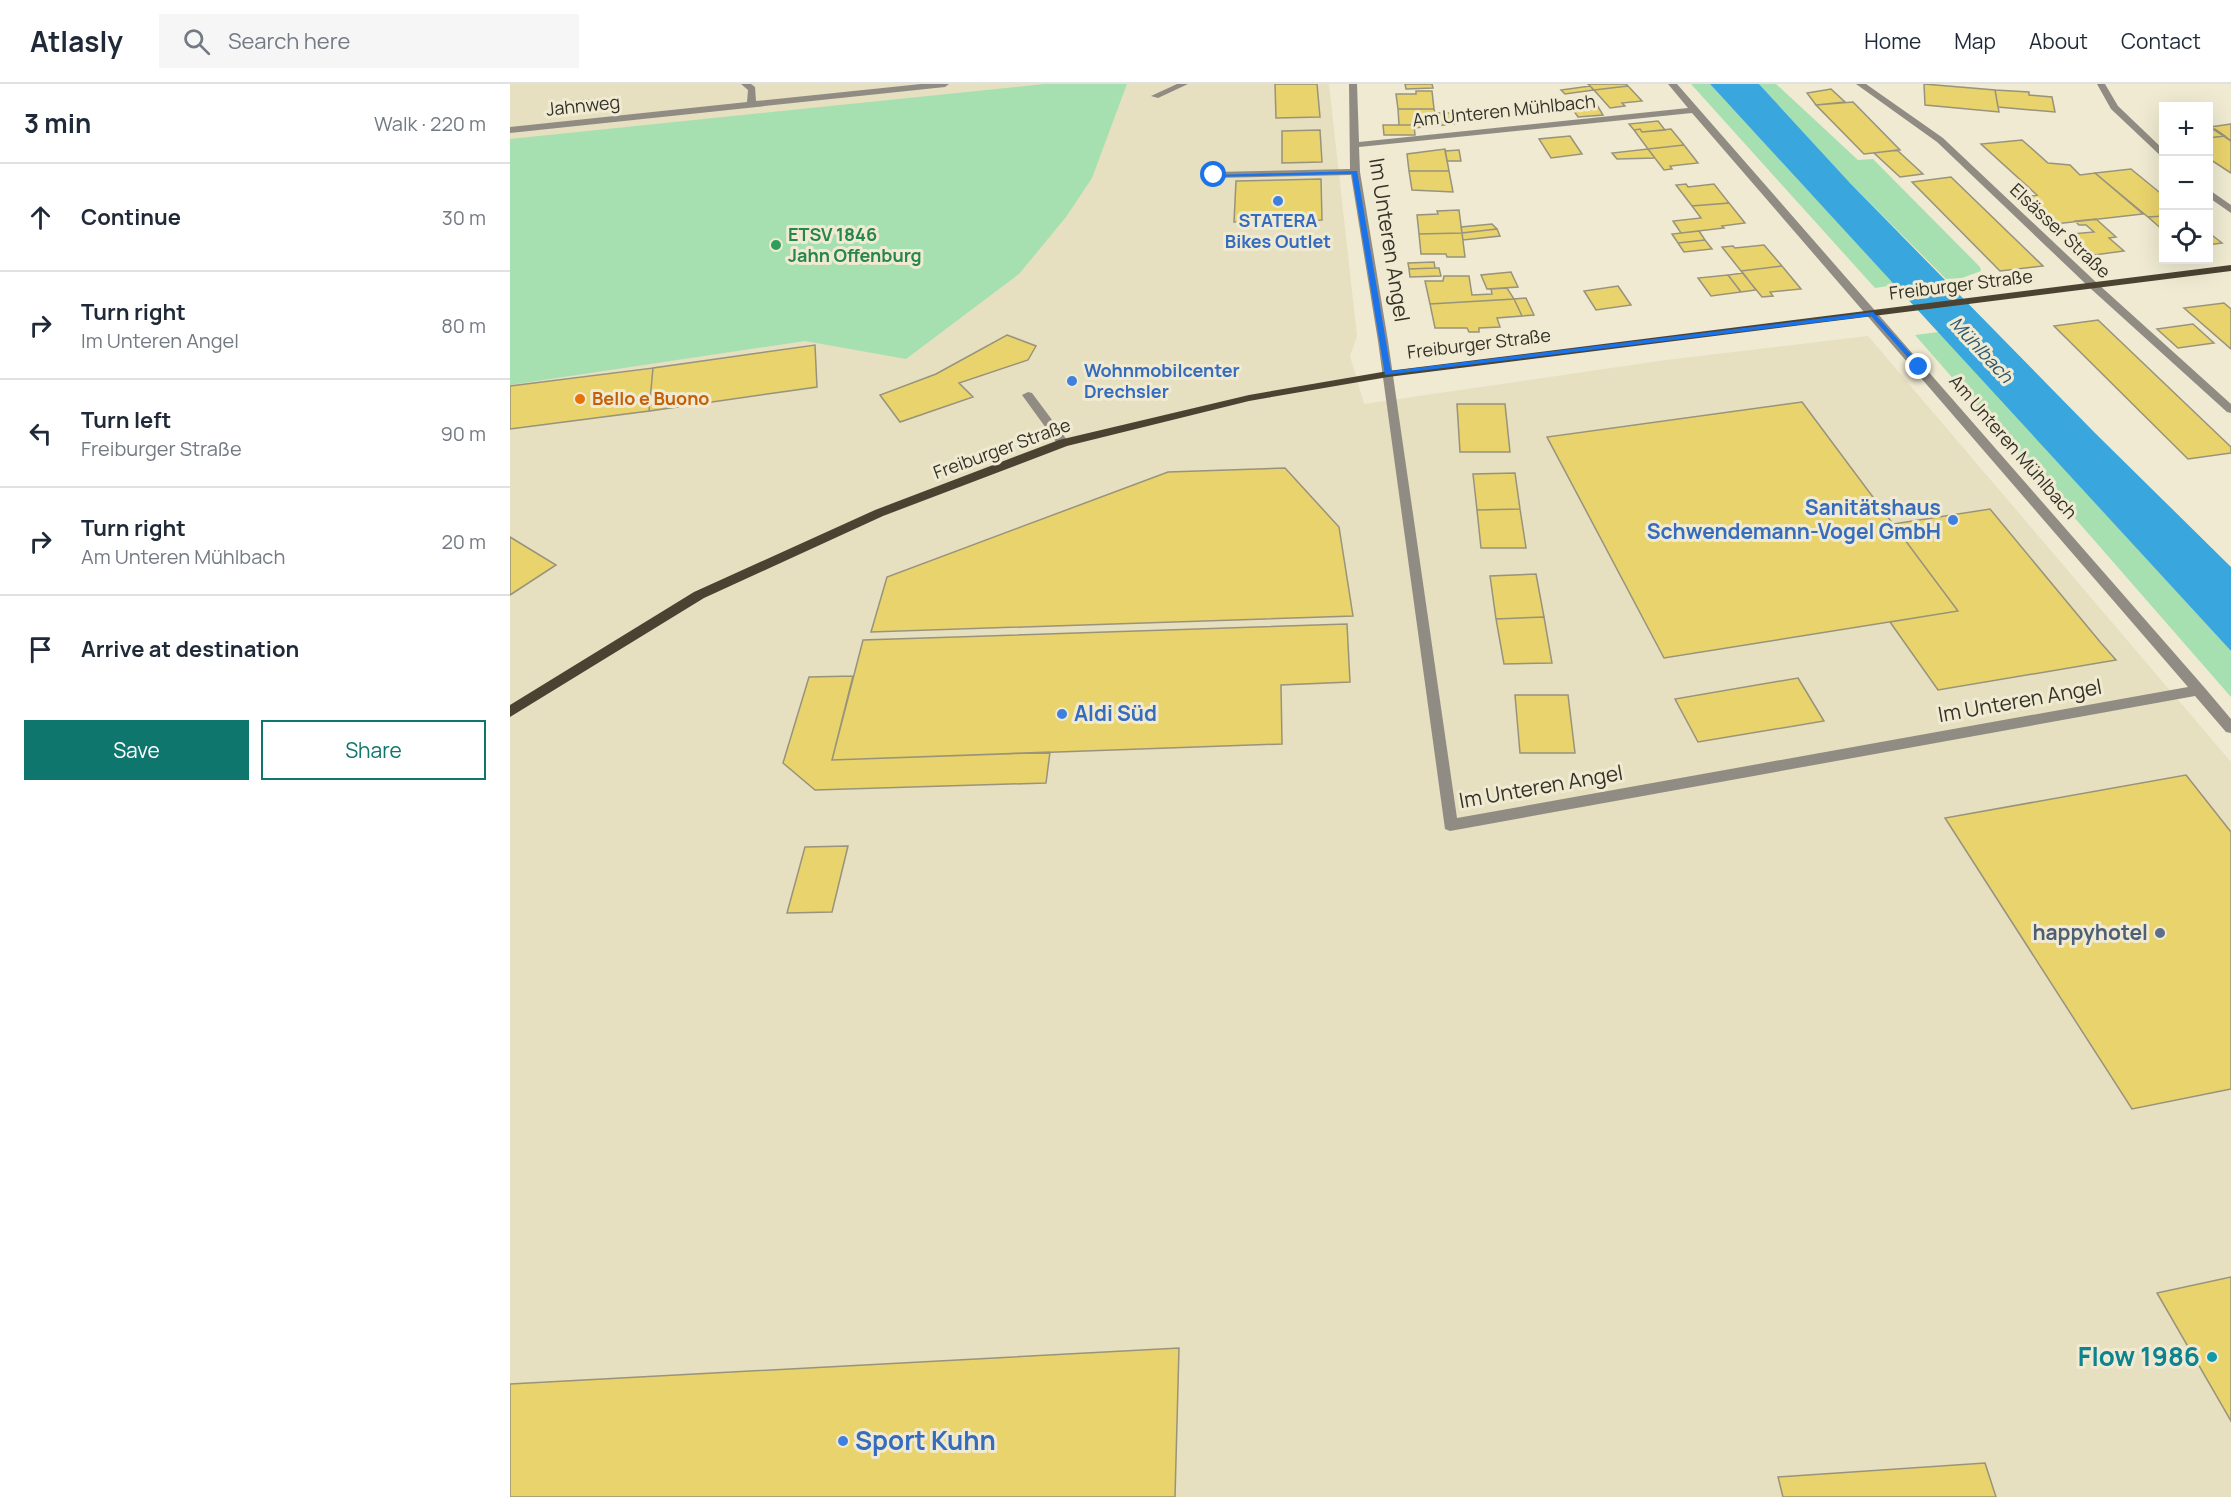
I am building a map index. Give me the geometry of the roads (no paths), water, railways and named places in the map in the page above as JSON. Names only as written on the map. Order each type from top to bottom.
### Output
[{"type":"main road","name":"Freiburger Straße","points":[[510,712],[699,595],[879,513],[1063,443],[1249,398],[1388,374],[2231,268]]},
{"type":"street","points":[[745,84],[752,88],[751,105]]},
{"type":"street","name":"Jahnweg","points":[[510,130],[944,84]]},
{"type":"street","points":[[1155,96],[1184,84]]},
{"type":"street","name":"Im Unteren Angel","points":[[1353,84],[1355,172],[1388,374],[1450,825],[2199,690]]},
{"type":"street","name":"Am Unteren Mühlbach","points":[[1672,84],[2231,728]]},
{"type":"street","name":"Elsässer Straße","points":[[1860,84],[1940,140],[2094,286],[2231,410]]},
{"type":"street","points":[[2101,84],[2114,107],[2159,152]]},
{"type":"street","name":"Am Unteren Mühlbach","points":[[1353,145],[1695,110]]},
{"type":"street","points":[[1214,175],[1355,172]]},
{"type":"street","points":[[2213,196],[2231,210]]},
{"type":"street","points":[[1028,395],[1063,443]]},
{"type":"water","name":"Mühlbach","points":[[1710,84],[1759,84],[1850,183],[2095,433],[2231,567],[2231,651]]},
{"type":"place","name":"STATERA Bikes Outlet","points":[[1278,201]]},
{"type":"place","name":"ETSV 1846 Jahn Offenburg","points":[[776,245]]},
{"type":"place","name":"Wohnmobilcenter Drechsler","points":[[1072,381]]},
{"type":"place","name":"Bello e Buono","points":[[580,399]]},
{"type":"place","name":"Sanitätshaus Schwendemann-Vogel GmbH","points":[[1953,520]]},
{"type":"place","name":"Aldi Süd","points":[[1062,714]]},
{"type":"place","name":"happyhotel","points":[[2160,933]]},
{"type":"place","name":"Flow 1986","points":[[2212,1357]]},
{"type":"place","name":"Sport Kuhn","points":[[843,1441]]}]
